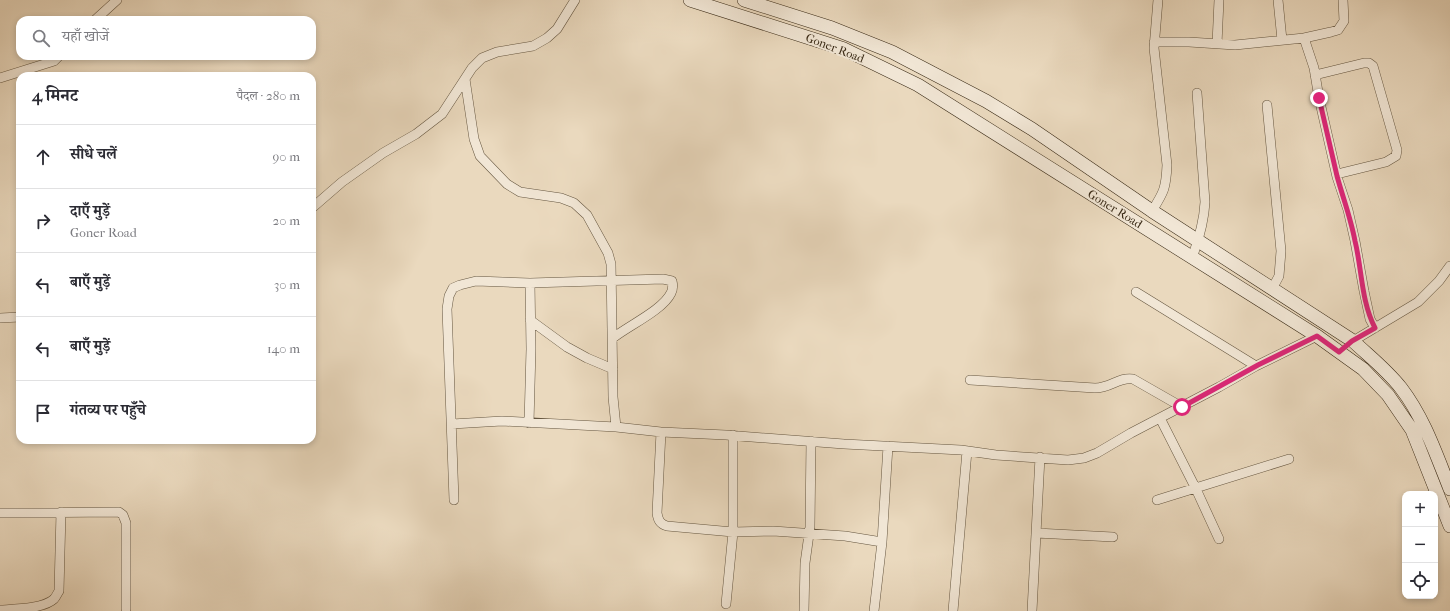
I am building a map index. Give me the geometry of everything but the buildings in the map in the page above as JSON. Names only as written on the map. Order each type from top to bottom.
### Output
[{"type":"street","points":[[100,16],[118,0]]},
{"type":"street","points":[[316,204],[342,182],[383,153],[416,134],[442,114],[472,68],[482,58],[497,52],[533,46],[547,38],[557,29],[575,0]]},
{"type":"street","name":"Goner Road","points":[[690,0],[844,48],[918,85],[1317,336],[1363,369],[1388,395],[1412,430],[1450,526]]},
{"type":"street","name":"Goner Road","points":[[744,0],[832,28],[892,52],[986,101],[1032,129],[1198,242],[1352,341],[1376,362],[1400,388],[1423,424],[1450,489]]},
{"type":"street","points":[[1152,211],[1164,192],[1167,165],[1154,48],[1158,0]]},
{"type":"street","points":[[1217,44],[1219,0]]},
{"type":"street","points":[[1278,0],[1282,40]]},
{"type":"street","points":[[1154,42],[1189,42],[1235,45],[1304,38],[1338,30],[1344,21],[1343,0]]},
{"type":"street","points":[[1304,38],[1315,75],[1337,174],[1348,210],[1370,319],[1375,328]]},
{"type":"street","points":[[19,72],[55,60]]},
{"type":"street","points":[[1315,75],[1364,62],[1370,63],[1373,66],[1398,150],[1396,156],[1386,162],[1337,174]]},
{"type":"street","points":[[0,78],[16,73]]},
{"type":"street","points":[[465,79],[474,139],[480,156],[507,184],[520,192],[561,198],[574,202],[587,215],[608,253],[611,264],[613,396],[616,427]]},
{"type":"street","points":[[1192,258],[1204,218],[1205,202],[1197,94]]},
{"type":"street","points":[[974,120],[986,101]]},
{"type":"street","points":[[1267,105],[1281,251],[1280,276],[1272,289]]},
{"type":"street","points":[[316,200],[322,199]]},
{"type":"street","points":[[1339,352],[1352,341],[1418,302],[1439,281],[1450,266]]},
{"type":"street","points":[[454,500],[447,309],[449,296],[453,288],[476,281],[530,283],[664,279],[672,281],[672,293],[664,303],[613,338]]},
{"type":"street","points":[[529,423],[531,349],[530,283]]},
{"type":"street","points":[[1136,292],[1256,366]]},
{"type":"street","points":[[0,318],[16,317]]},
{"type":"street","points":[[530,320],[567,347],[587,358],[613,369]]},
{"type":"street","points":[[452,424],[502,421],[616,427],[661,432],[733,435],[967,451],[996,455],[1068,460],[1084,458],[1097,453],[1256,366],[1317,336],[1327,324]]},
{"type":"street","points":[[970,380],[1103,388],[1125,378],[1133,380],[1182,407]]},
{"type":"street","points":[[1160,418],[1196,489],[1219,539]]},
{"type":"street","points":[[661,432],[657,513],[662,524],[667,526],[733,532],[773,531],[809,533],[845,536],[882,542]]},
{"type":"street","points":[[726,604],[733,532],[733,435]]},
{"type":"street","points":[[804,611],[805,563],[809,533],[811,441]]},
{"type":"street","points":[[874,611],[882,542],[888,446]]},
{"type":"street","points":[[953,611],[967,451]]},
{"type":"street","points":[[1032,611],[1040,457]]},
{"type":"street","points":[[1157,500],[1288,459]]},
{"type":"street","points":[[0,513],[114,511],[123,515],[126,523],[126,609]]},
{"type":"street","points":[[0,610],[39,606],[48,603],[55,598],[59,591],[61,512]]},
{"type":"street","points":[[1036,533],[1113,537]]},
{"type":"route","points":[[1182,407],[1258,365],[1317,336],[1339,352],[1352,341],[1375,328],[1370,319],[1348,210],[1337,177],[1319,98]]}]
